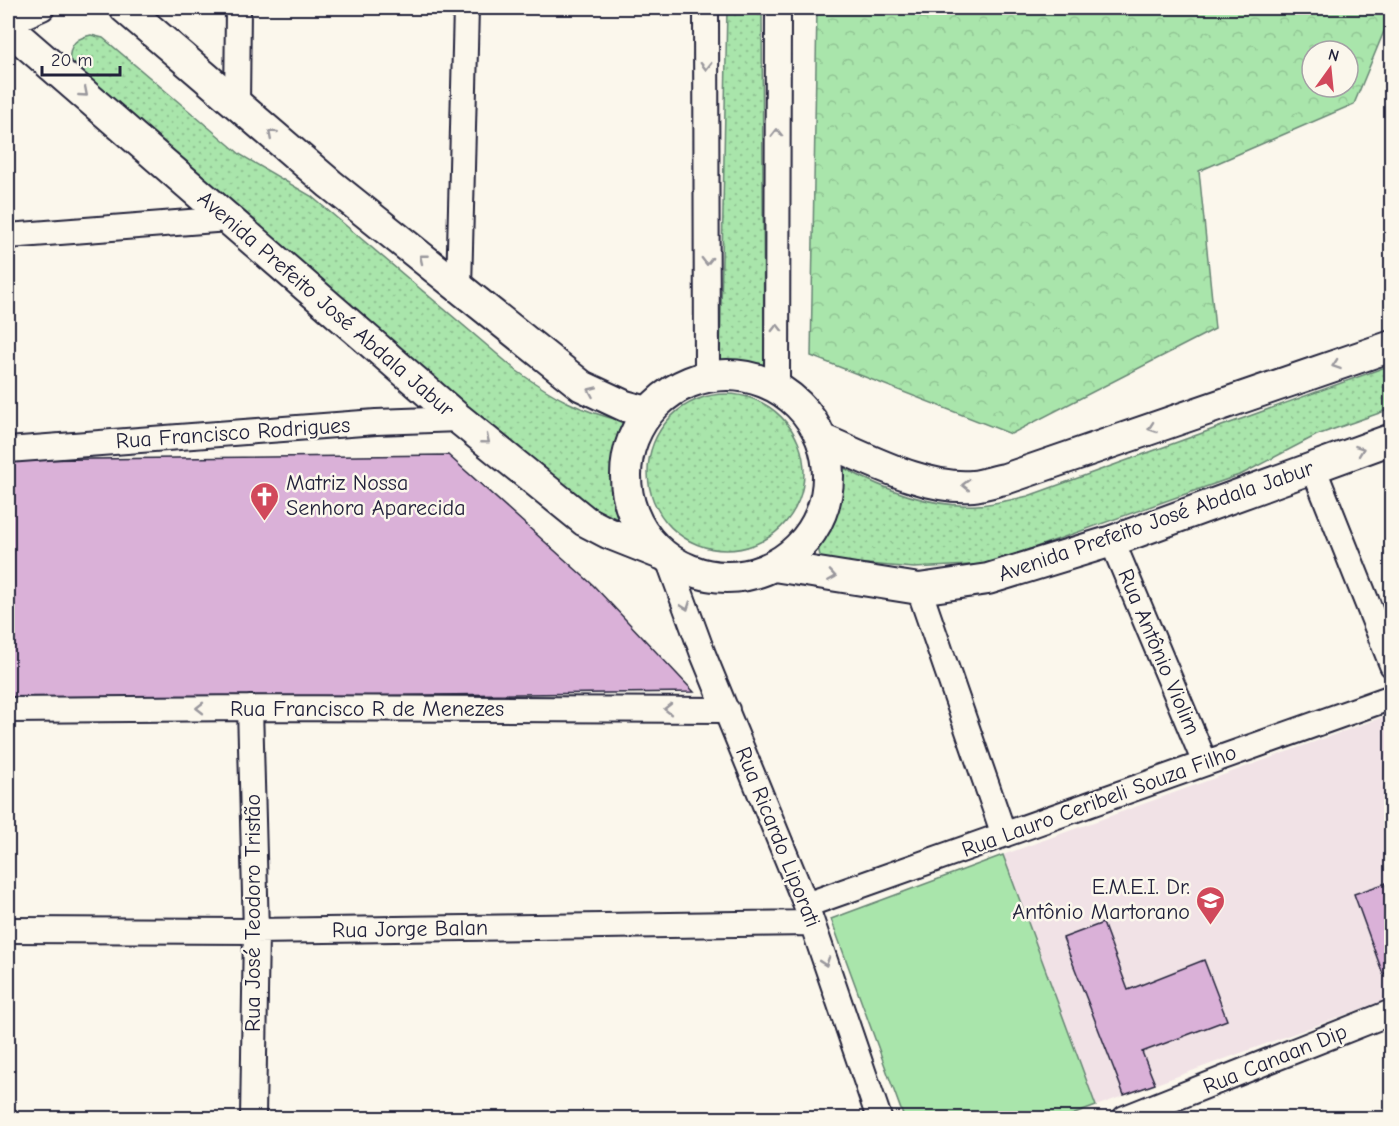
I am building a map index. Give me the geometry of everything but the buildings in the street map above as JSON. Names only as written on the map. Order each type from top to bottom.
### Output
[{"type":"street","points":[[8,23],[42,8]]},
{"type":"street","points":[[125,8],[330,184],[582,386],[625,406],[647,412]]},
{"type":"street","points":[[237,104],[238,8]]},
{"type":"street","points":[[459,288],[466,8]]},
{"type":"street","points":[[706,8],[707,375]]},
{"type":"street","points":[[777,386],[778,8]]},
{"type":"street","name":"Avenida Prefeito José Abdala Jabur","points":[[8,28],[459,419],[585,520],[608,533],[665,556]]},
{"type":"street","points":[[8,236],[228,219]]},
{"type":"street","points":[[823,440],[906,475],[941,483],[972,486],[1005,479],[1392,346]]},
{"type":"street","points":[[707,375],[743,375],[777,386],[805,409],[823,440],[829,468],[827,498],[817,526],[798,549],[774,566],[739,577],[714,577],[690,571],[665,556],[640,530],[628,501],[625,470],[631,439],[647,412],[674,388],[707,375]]},
{"type":"street","name":"Rua Francisco Rodrigues","points":[[8,450],[376,422],[459,419]]},
{"type":"street","name":"Avenida Prefeito José Abdala Jabur","points":[[774,566],[919,590],[988,579],[1112,541],[1392,439]]},
{"type":"street","points":[[1313,467],[1392,665]]},
{"type":"street","name":"Rua Antônio Violim","points":[[1112,541],[1205,764]]},
{"type":"street","name":"Rua Ricardo Liporati","points":[[665,556],[809,914],[879,1119]]},
{"type":"street","points":[[919,590],[1004,835]]},
{"type":"street","name":"Rua Lauro Ceribeli Souza Filho","points":[[809,914],[1004,835],[1392,697]]},
{"type":"street","name":"Rua Francisco R de Menezes","points":[[8,710],[250,708],[727,710]]},
{"type":"street","name":"Rua José Teodoro Tristão","points":[[250,708],[256,931],[253,1119]]},
{"type":"street","name":"Rua Jorge Balan","points":[[8,930],[256,931],[809,914]]},
{"type":"street","name":"Rua Canaan Dip","points":[[1125,1119],[1392,1012]]},
{"type":"shaded area","name":"E.M.E.I. Dr. Antônio Martorano","points":[[1391,714],[1391,998],[1096,1106],[1003,855]]},
{"type":"green space","points":[[727,8],[762,8],[764,365],[720,360]]},
{"type":"green space","points":[[817,8],[1391,8],[1392,12],[1360,89],[1360,39],[1300,39],[1300,99],[1356,99],[1354,104],[1199,171],[1215,329],[1011,434],[811,356]]},
{"type":"green space","points":[[91,35],[103,38],[241,155],[311,196],[517,371],[567,402],[593,413],[623,421],[615,445],[611,470],[612,494],[618,519],[599,511],[559,484],[69,69],[72,46],[79,39]]},
{"type":"green space","points":[[1391,365],[1391,409],[1317,435],[1242,474],[988,564],[914,568],[821,560],[818,547],[839,510],[843,489],[842,467],[890,489],[925,500],[960,505],[1002,502],[1028,496]]},
{"type":"green space","points":[[726,394],[741,395],[756,400],[781,417],[798,442],[803,457],[803,487],[798,502],[781,527],[756,544],[741,549],[726,550],[711,549],[696,544],[671,527],[654,502],[649,487],[648,472],[649,457],[654,442],[671,417],[696,400],[711,395]]},
{"type":"green space","points":[[1003,855],[1096,1106],[1064,1118],[904,1118],[831,919]]},
{"type":"place","name":"Matriz Nossa Senhora Aparecida","points":[[265,522]]},
{"type":"place","name":"E.M.E.I. Dr. Antônio Martorano","points":[[1211,926]]}]
